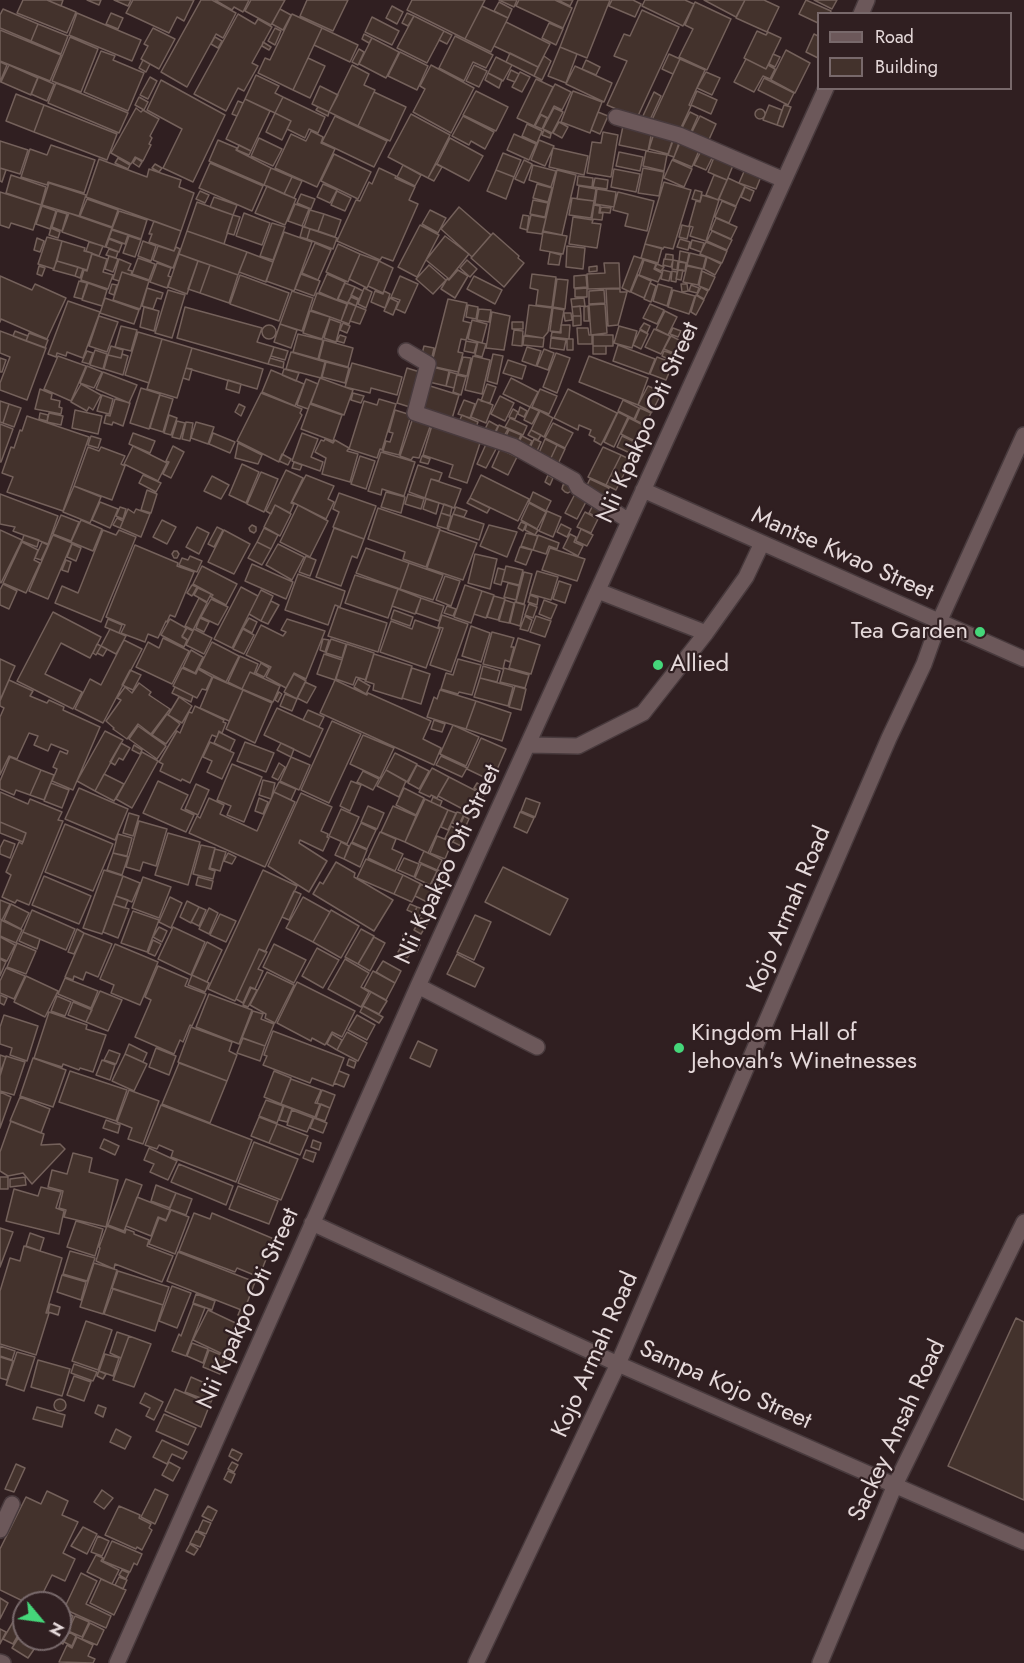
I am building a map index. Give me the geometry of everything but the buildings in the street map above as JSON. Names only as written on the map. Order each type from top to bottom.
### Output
[{"type":"street","name":"Nii Kpakpo Oti Street","points":[[117,1663],[418,986],[825,90]]},
{"type":"street","points":[[616,117],[680,135],[784,180]]},
{"type":"street","points":[[406,351],[428,364],[415,412],[513,446],[574,480],[578,488],[629,521]]},
{"type":"street","name":"Kojo Armah Road","points":[[476,1663],[618,1364],[889,738],[924,664],[939,622],[1024,435]]},
{"type":"street","name":"Mantse Kwao Street","points":[[643,490],[1024,659]]},
{"type":"street","points":[[529,744],[578,746],[643,713],[706,633],[746,577],[762,543]]},
{"type":"street","points":[[598,591],[706,633]]},
{"type":"street","points":[[418,986],[537,1047]]},
{"type":"street","name":"Sackey Ansah Road","points":[[820,1663],[895,1485],[1024,1222]]},
{"type":"street","name":"Sampa Kojo Street","points":[[312,1223],[618,1364],[1024,1542]]},
{"type":"street","points":[[0,1530],[12,1504]]},
{"type":"place","name":"Tea Garden","points":[[980,632]]},
{"type":"place","name":"Allied","points":[[658,665]]},
{"type":"place","name":"Kingdom Hall of Jehovah's Winetnesses","points":[[679,1048]]}]
